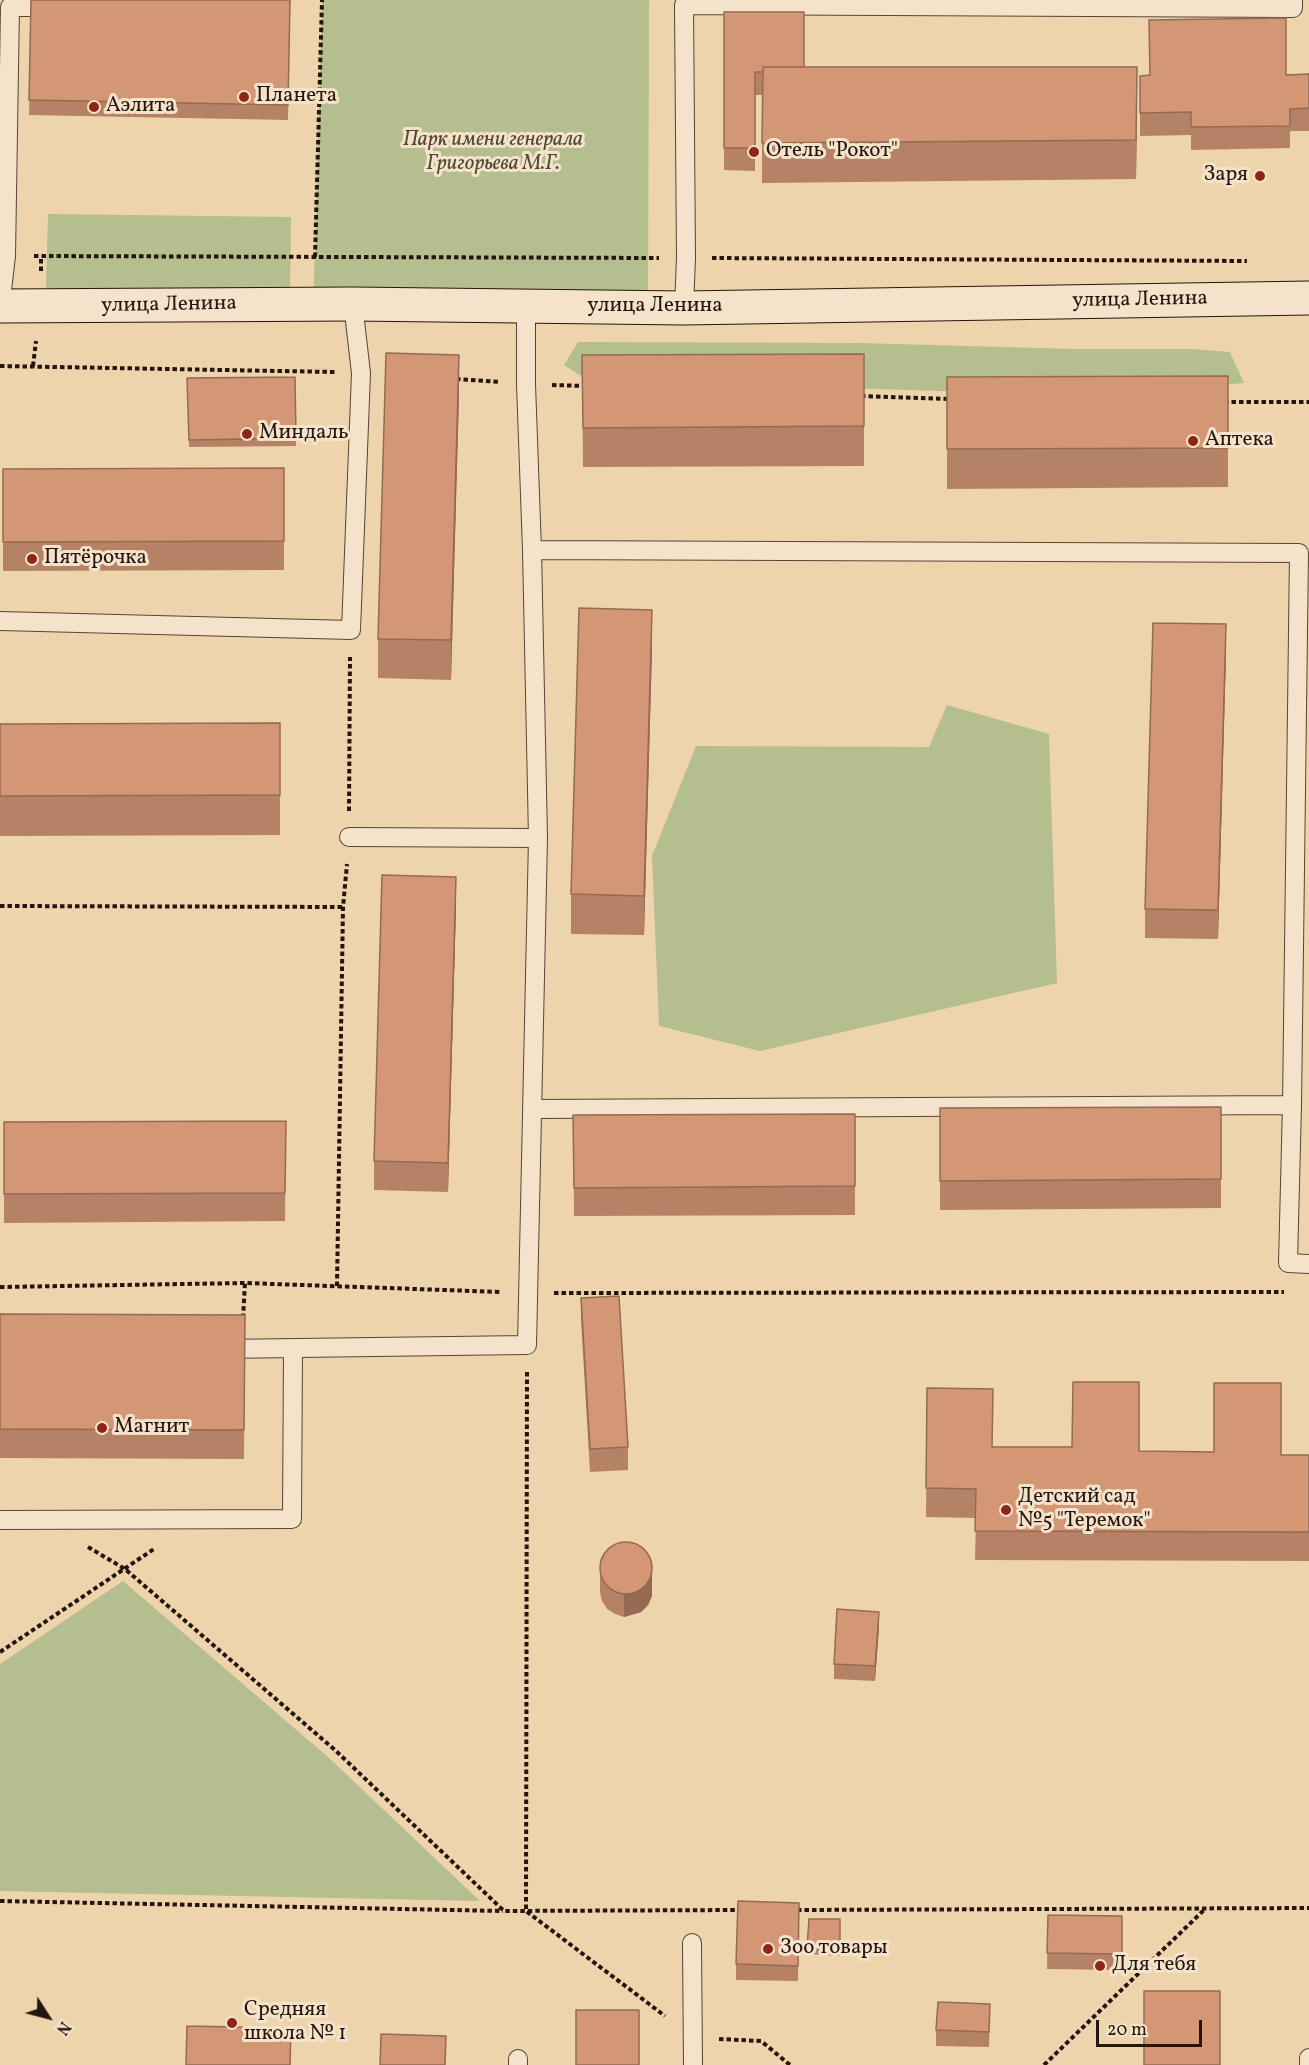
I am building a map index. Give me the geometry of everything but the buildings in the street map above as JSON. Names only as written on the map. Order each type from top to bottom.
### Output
[{"type":"street","name":"улица Ленина","points":[[0,306],[353,304],[684,308],[1309,298]]},
{"type":"lane","points":[[684,308],[686,258],[684,5],[1293,8],[1293,0]]},
{"type":"lane","points":[[0,306],[6,256],[10,7],[79,7]]},
{"type":"lane","points":[[0,621],[351,630],[361,373],[353,304]]},
{"type":"lane","points":[[207,1349],[294,1350],[527,1345],[534,1109],[538,838],[526,307]]},
{"type":"lane","points":[[532,550],[1299,553],[1288,1263],[1309,1264]]},
{"type":"lane","points":[[349,837],[538,838]]},
{"type":"lane","points":[[534,1109],[1292,1106]]},
{"type":"lane","points":[[0,1520],[292,1519],[294,1350]]},
{"type":"lane","points":[[692,1943],[693,2065]]},
{"type":"lane","points":[[1309,2058],[1309,2065]]},
{"type":"path","points":[[315,257],[322,0]]},
{"type":"path","points":[[6,256],[1249,261]]},
{"type":"path","points":[[0,366],[361,373]]},
{"type":"path","points":[[455,379],[598,386]]},
{"type":"path","points":[[860,396],[955,399]]},
{"type":"path","points":[[1215,402],[1309,402]]},
{"type":"path","points":[[337,1286],[343,907],[349,837],[351,630]]},
{"type":"path","points":[[0,906],[343,907]]},
{"type":"path","points":[[0,1287],[245,1283],[528,1293],[1285,1292]]},
{"type":"path","points":[[526,1911],[527,1345]]},
{"type":"path","points":[[0,1652],[197,1519]]},
{"type":"path","points":[[85,1546],[125,1569],[335,1750],[504,1911]]},
{"type":"path","points":[[0,1901],[504,1911],[752,1910]]},
{"type":"path","points":[[1044,2065],[1205,1908]]},
{"type":"path","points":[[788,1910],[1309,1908]]},
{"type":"path","points":[[526,1911],[693,2037],[761,2041],[790,2065]]},
{"type":"green space","name":"Парк имени генерала Григорьева М.Г.","points":[[322,0],[649,0],[648,314],[313,313]]},
{"type":"green space","points":[[48,214],[291,217],[290,297],[46,288]]},
{"type":"green space","points":[[578,342],[858,343],[1074,349],[1192,349],[1230,352],[1244,383],[1152,391],[939,391],[587,380],[564,365]]},
{"type":"green space","points":[[947,705],[1049,734],[1057,983],[760,1051],[659,1026],[652,856],[696,746],[929,747]]},
{"type":"green space","points":[[123,1581],[328,1757],[480,1901],[0,1891],[0,1664]]},
{"type":"place","name":"Планета","points":[[244,97]]},
{"type":"place","name":"Аэлита","points":[[94,107]]},
{"type":"place","name":"Отель \"Рокот\"","points":[[754,152]]},
{"type":"place","name":"Заря","points":[[1260,176]]},
{"type":"place","name":"Миндаль","points":[[247,434]]},
{"type":"place","name":"Аптека","points":[[1193,441]]},
{"type":"place","name":"Пятёрочка","points":[[32,559]]},
{"type":"place","name":"Магнит","points":[[102,1428]]},
{"type":"place","name":"Детский сад №5 \"Теремок\"","points":[[1006,1510]]},
{"type":"place","name":"Зоо товары","points":[[768,1949]]},
{"type":"place","name":"Для тебя","points":[[1100,1966]]},
{"type":"place","name":"Средняя школа № 1","points":[[232,2023]]}]
